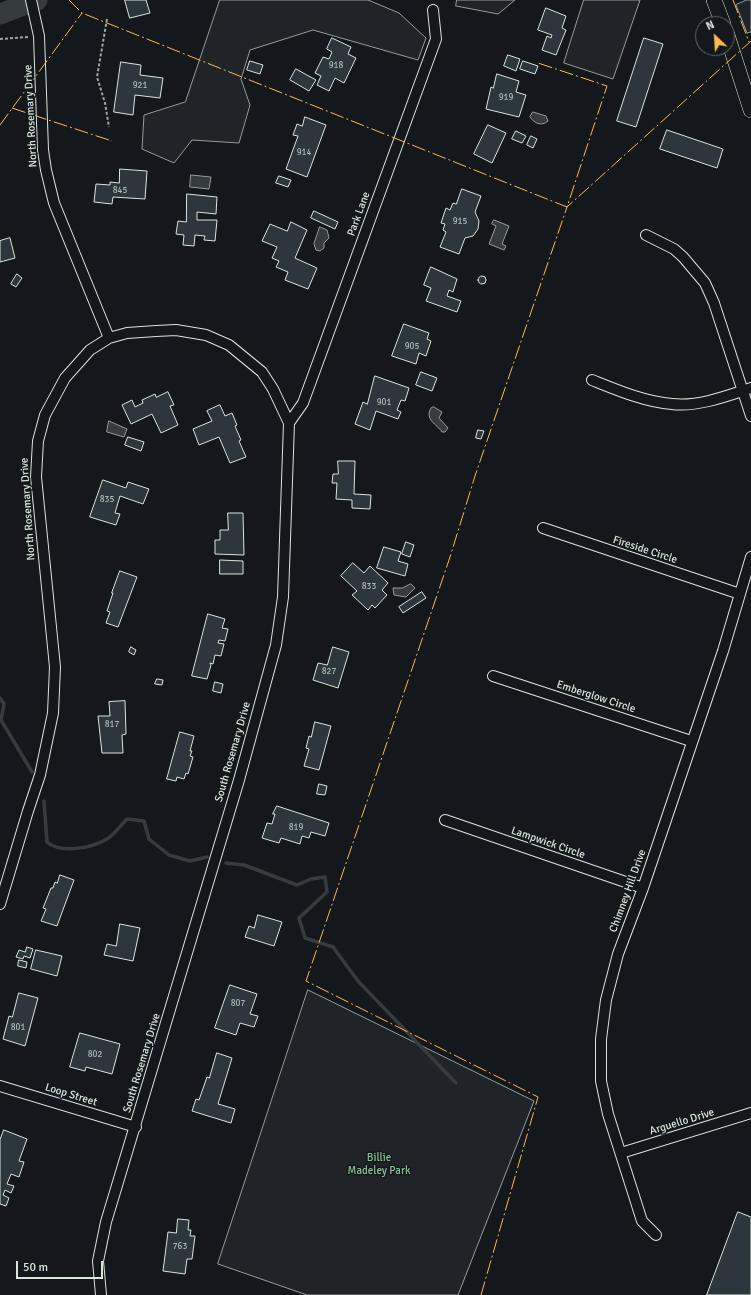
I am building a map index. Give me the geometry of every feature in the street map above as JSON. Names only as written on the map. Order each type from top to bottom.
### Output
[{"type":"main road","points":[[714,0],[720,16]]},
{"type":"main road","points":[[734,56],[751,110]]},
{"type":"street","name":"North Rosemary Drive","points":[[0,904],[40,775],[53,713],[55,667],[36,477],[38,441],[44,415],[65,378],[90,350],[109,338],[54,203],[46,170],[43,150],[39,36],[31,0]]},
{"type":"street","name":"Park Lane","points":[[289,423],[303,403],[436,39],[433,10]]},
{"type":"street","points":[[646,235],[674,249],[683,256],[705,283],[747,389],[751,416]]},
{"type":"street","name":"South Rosemary Drive","points":[[101,1295],[98,1261],[106,1222],[136,1127],[239,780],[276,644],[284,585],[289,423],[273,388],[262,372],[229,345],[219,340],[206,335],[176,330],[140,331],[109,338]]},
{"type":"street","points":[[592,380],[629,394],[672,404],[707,401],[747,389]]},
{"type":"street","name":"Fireside Circle","points":[[543,528],[740,594]]},
{"type":"street","name":"Chimney Hill Drive","points":[[656,1235],[642,1221],[608,1114],[601,1081],[601,1039],[606,1000],[618,954],[643,888],[691,741],[723,651],[751,557]]},
{"type":"street","name":"Emberglow Circle","points":[[493,676],[691,741]]},
{"type":"street","name":"Lampwick Circle","points":[[445,820],[643,888]]},
{"type":"street","name":"Loop Street","points":[[0,1086],[136,1127]]},
{"type":"street","name":"Arguello Drive","points":[[620,1153],[751,1113]]},
{"type":"path","points":[[107,19],[97,77],[105,103],[108,127]]},
{"type":"path","points":[[0,39],[39,36]]},
{"type":"green space","points":[[220,0],[368,0],[399,13],[426,38],[418,60],[313,30],[250,50],[241,79],[250,105],[239,143],[192,140],[174,163],[142,149],[144,115],[185,102]]},
{"type":"green space","points":[[457,0],[515,0],[498,14],[456,6]]},
{"type":"green space","points":[[584,0],[640,0],[613,79],[564,63]]},
{"type":"green space","points":[[747,0],[751,0],[751,32],[747,33],[736,5]]},
{"type":"green space","name":"Billie Madeley Park","points":[[308,990],[534,1101],[458,1295],[307,1295],[218,1264]]},
{"type":"shaded area","points":[[533,112],[546,116],[548,121],[540,124],[534,121],[530,117]]},
{"type":"shaded area","points":[[191,175],[211,177],[209,189],[190,187]]},
{"type":"shaded area","points":[[494,220],[509,226],[502,244],[506,246],[504,250],[489,244],[496,226],[492,224]]},
{"type":"shaded area","points":[[320,227],[327,230],[329,238],[324,243],[324,248],[320,251],[316,250],[314,244]]},
{"type":"shaded area","points":[[434,407],[442,412],[439,418],[448,428],[445,432],[442,432],[430,419],[429,412],[431,408]]},
{"type":"shaded area","points":[[109,421],[127,429],[124,437],[107,432]]},
{"type":"shaded area","points":[[411,584],[415,588],[406,597],[394,595],[393,588],[402,588]]},
{"type":"building","points":[[125,0],[146,0],[150,13],[130,18]]},
{"type":"building","points":[[546,8],[566,16],[562,28],[566,30],[556,55],[542,50],[547,36],[551,38],[552,35],[538,30]]},
{"type":"building","points":[[332,38],[351,47],[348,54],[356,58],[344,83],[335,78],[329,91],[317,85],[321,76],[315,73],[323,57],[329,59],[332,52],[327,49]]},
{"type":"building","points":[[644,38],[663,44],[636,127],[617,121]]},
{"type":"building","points":[[508,55],[520,59],[516,71],[504,66]]},
{"type":"building","points":[[250,61],[263,65],[260,74],[247,70]]},
{"type":"building","points":[[523,61],[538,66],[535,74],[520,69]]},
{"type":"building","points":[[121,62],[141,65],[140,75],[163,78],[160,98],[135,95],[133,115],[114,112]]},
{"type":"building","points":[[296,69],[316,80],[309,91],[290,80]]},
{"type":"building","points":[[497,74],[519,81],[516,92],[526,95],[519,117],[486,109],[491,87],[493,88]]},
{"type":"building","points":[[305,117],[326,125],[307,177],[286,169],[298,136],[293,135],[297,124],[302,126]]},
{"type":"building","points":[[488,125],[506,133],[492,163],[474,154]]},
{"type":"building","points":[[667,130],[723,149],[717,168],[660,149]]},
{"type":"building","points":[[516,131],[526,136],[522,143],[512,139]]},
{"type":"building","points":[[531,136],[537,139],[533,148],[527,145]]},
{"type":"building","points":[[120,169],[147,171],[145,199],[113,197],[112,204],[94,202],[96,184],[110,185],[110,182],[119,183]]},
{"type":"building","points":[[279,176],[291,180],[288,187],[276,183]]},
{"type":"building","points":[[462,189],[481,196],[475,212],[479,221],[478,229],[473,236],[465,238],[459,254],[440,247],[446,232],[443,230],[445,224],[441,223],[446,208],[450,210],[453,203],[456,204]]},
{"type":"building","points":[[187,194],[217,197],[216,214],[197,212],[197,220],[217,220],[215,241],[204,240],[205,236],[195,235],[194,246],[183,245],[184,235],[176,234],[178,221],[186,222]]},
{"type":"building","points":[[314,211],[338,222],[335,229],[311,218]]},
{"type":"building","points":[[291,222],[307,230],[295,258],[317,268],[308,289],[285,280],[288,272],[276,267],[279,261],[272,258],[277,247],[262,241],[270,224],[287,231]]},
{"type":"building","points":[[10,238],[15,258],[0,262],[0,241]]},
{"type":"building","points":[[431,267],[457,279],[453,292],[449,290],[447,296],[461,301],[457,312],[426,301],[431,288],[424,285]]},
{"type":"building","points":[[17,274],[22,278],[16,287],[11,284]]},
{"type":"building","points":[[480,276],[484,276],[486,280],[484,284],[480,284],[478,282],[478,278]]},
{"type":"building","points":[[404,324],[429,333],[427,339],[431,341],[426,356],[419,353],[416,364],[392,356]]},
{"type":"building","points":[[421,372],[437,378],[432,391],[416,385]]},
{"type":"building","points":[[375,376],[409,388],[405,401],[401,400],[397,410],[401,412],[398,419],[376,411],[370,430],[355,424],[363,402],[367,404]]},
{"type":"building","points":[[168,392],[174,405],[170,406],[178,425],[161,433],[152,414],[131,424],[122,405],[132,400],[135,407],[143,403],[142,400],[155,394],[156,397]]},
{"type":"building","points":[[220,405],[225,416],[232,413],[237,425],[235,426],[241,440],[239,441],[246,457],[230,463],[219,437],[199,445],[193,429],[212,421],[207,411]]},
{"type":"building","points":[[478,430],[484,431],[481,439],[476,438]]},
{"type":"building","points":[[128,437],[144,442],[141,451],[125,445]]},
{"type":"building","points":[[338,461],[355,461],[354,494],[371,495],[370,509],[352,508],[352,500],[336,499],[337,483],[332,483],[333,474],[338,474]]},
{"type":"building","points":[[103,480],[126,488],[128,482],[149,489],[143,504],[120,496],[115,513],[120,514],[116,525],[90,517]]},
{"type":"building","points":[[228,513],[243,513],[244,555],[215,554],[215,540],[220,540],[220,530],[228,530]]},
{"type":"building","points":[[406,542],[414,545],[410,557],[402,554]]},
{"type":"building","points":[[384,547],[401,552],[398,561],[408,564],[405,576],[377,568]]},
{"type":"building","points":[[220,560],[243,561],[243,574],[220,574]]},
{"type":"building","points":[[353,563],[364,573],[370,566],[388,583],[382,590],[387,595],[375,608],[372,605],[368,610],[352,595],[357,591],[341,576]]},
{"type":"building","points":[[120,571],[137,577],[118,627],[106,623],[110,612],[107,611]]},
{"type":"building","points":[[422,592],[426,598],[403,613],[399,607]]},
{"type":"building","points":[[208,614],[225,619],[222,628],[228,629],[225,641],[219,640],[218,643],[224,644],[221,656],[215,655],[213,664],[210,663],[211,665],[207,679],[192,676]]},
{"type":"building","points":[[131,647],[136,650],[134,655],[129,652]]},
{"type":"building","points":[[333,647],[349,652],[338,688],[313,680],[318,663],[327,665]]},
{"type":"building","points":[[157,679],[163,680],[162,685],[155,684]]},
{"type":"building","points":[[215,682],[223,684],[221,693],[213,691]]},
{"type":"building","points":[[125,701],[126,734],[122,735],[123,753],[102,753],[98,716],[110,716],[109,702]]},
{"type":"building","points":[[315,722],[331,726],[319,770],[304,766],[309,749],[306,748],[309,736],[311,737]]},
{"type":"building","points":[[180,732],[194,736],[190,751],[192,751],[190,756],[193,757],[188,774],[186,773],[184,779],[177,777],[176,781],[167,779]]},
{"type":"building","points":[[319,784],[327,786],[325,795],[317,794]]},
{"type":"building","points":[[277,806],[329,823],[325,836],[311,832],[309,838],[302,836],[300,844],[281,838],[279,843],[262,838],[267,823],[272,824],[275,814],[273,814]]},
{"type":"building","points":[[60,875],[74,880],[57,926],[41,921],[46,909],[43,908],[51,888],[53,888],[55,882],[57,883]]},
{"type":"building","points":[[258,915],[282,922],[274,946],[245,937],[249,926],[254,928]]},
{"type":"building","points":[[120,924],[140,928],[133,961],[104,955],[107,944],[116,946]]},
{"type":"building","points":[[27,947],[33,949],[30,958],[24,956],[23,959],[16,957],[19,950],[25,952]]},
{"type":"building","points":[[36,950],[62,956],[57,976],[31,969]]},
{"type":"building","points":[[19,960],[27,962],[26,968],[18,966]]},
{"type":"building","points":[[230,985],[257,994],[250,1014],[258,1016],[254,1027],[240,1023],[236,1035],[215,1028]]},
{"type":"building","points":[[19,993],[38,998],[25,1046],[3,1039],[9,1016],[12,1017]]},
{"type":"building","points":[[80,1033],[120,1044],[112,1074],[86,1067],[85,1071],[70,1067]]},
{"type":"building","points":[[217,1053],[232,1058],[218,1104],[235,1109],[231,1123],[192,1111],[196,1099],[199,1100],[207,1077],[209,1078]]},
{"type":"building","points":[[4,1130],[27,1139],[19,1161],[24,1162],[19,1177],[11,1174],[7,1184],[14,1186],[11,1193],[5,1190],[3,1195],[9,1198],[6,1206],[0,1204],[0,1140]]},
{"type":"building","points":[[738,1212],[751,1217],[751,1295],[707,1295]]},
{"type":"building","points":[[178,1219],[189,1220],[188,1230],[191,1230],[190,1236],[195,1236],[192,1259],[187,1259],[185,1274],[163,1271],[168,1232],[176,1233]]},
{"type":"waterway","points":[[0,14],[37,0]]},
{"type":"waterway","points":[[0,698],[4,704],[1,720],[32,772]]},
{"type":"waterway","points":[[44,801],[47,842],[53,846],[68,849],[93,845],[110,837],[127,819],[144,821],[149,839],[169,855],[190,861],[207,857]]},
{"type":"waterway","points":[[226,863],[244,865],[297,885],[311,879],[325,877],[327,892],[299,918],[305,938],[333,947],[358,981],[456,1083]]},
{"type":"power","points":[[69,0],[82,13],[567,207],[607,86],[538,63]]},
{"type":"power","points":[[733,0],[749,42]]},
{"type":"power","points":[[0,125],[82,13]]},
{"type":"power","points":[[481,1295],[538,1097],[306,981],[450,557],[475,476],[567,207],[751,41]]},
{"type":"power","points":[[12,108],[112,141]]}]
